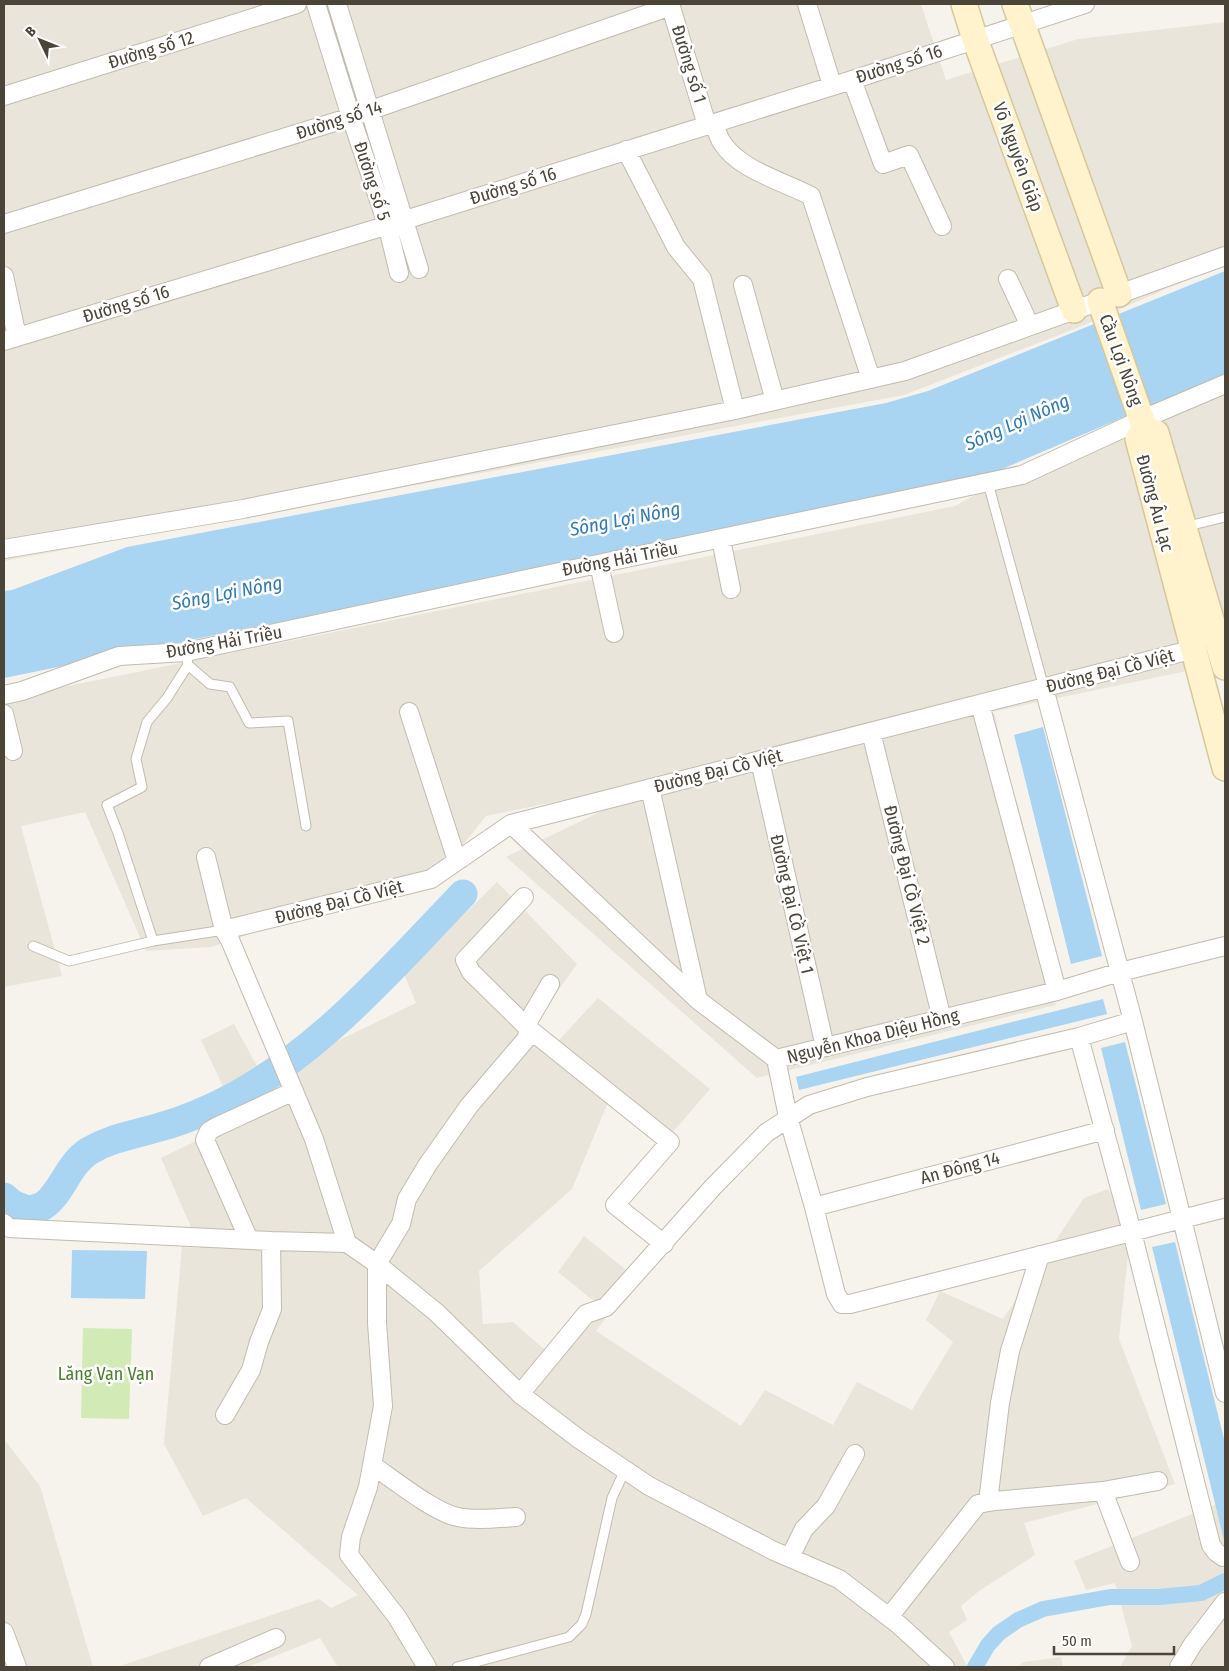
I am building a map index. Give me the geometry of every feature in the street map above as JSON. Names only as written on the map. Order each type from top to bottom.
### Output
[{"type":"street","name":"Đường số 12","points":[[4,96],[298,4]]},
{"type":"street","name":"Đường số 5","points":[[316,4],[387,224],[399,273]]},
{"type":"street","name":"Đường số 5","points":[[337,4],[419,269]]},
{"type":"street","points":[[807,4],[832,85]]},
{"type":"street","name":"Võ Nguyên Giáp","points":[[964,4],[1074,310]]},
{"type":"street","name":"Đường số 16","points":[[10,339],[405,220],[852,80],[975,39],[1018,15],[1085,4]]},
{"type":"street","name":"Đường số 14","points":[[4,224],[370,111],[671,5]]},
{"type":"street","name":"Đường số 1","points":[[671,5],[711,124],[721,141],[734,155],[756,171],[792,185],[811,196],[872,379]]},
{"type":"street","points":[[1018,15],[1108,304]]},
{"type":"street","points":[[852,80],[883,164],[909,155],[942,226]]},
{"type":"street","points":[[626,150],[676,247],[702,279],[735,410]]},
{"type":"street","points":[[4,549],[244,509],[735,410],[872,379],[905,371],[1074,310],[1108,304],[1225,256]]},
{"type":"street","points":[[4,276],[10,339]]},
{"type":"street","points":[[1008,279],[1030,326]]},
{"type":"street","points":[[743,286],[776,400]]},
{"type":"street","name":"Cầu Lợi Nông","points":[[1108,304],[1142,418]]},
{"type":"street","name":"Đường Hải Triều","points":[[4,695],[22,691],[118,656],[187,659],[599,564],[1022,475],[1142,418],[1225,384]]},
{"type":"street","name":"Đường Âu Lạc","points":[[1142,418],[1156,433],[1184,527],[1222,642],[1225,668]]},
{"type":"street","name":"Đường Âu Lạc","points":[[1142,418],[1138,439],[1225,768]]},
{"type":"street","points":[[721,539],[731,589]]},
{"type":"street","points":[[599,564],[614,633]]},
{"type":"street","name":"Đường Đại Cồ Việt","points":[[224,930],[431,879],[511,824],[1222,642]]},
{"type":"street","points":[[1044,688],[1133,1021],[1225,1394]]},
{"type":"street","points":[[980,704],[1057,991]]},
{"type":"street","points":[[408,712],[457,861]]},
{"type":"street","points":[[4,714],[13,751]]},
{"type":"street","name":"Đường Đại Cồ Việt 2","points":[[871,732],[942,1019]]},
{"type":"street","name":"Đường Đại Cồ Việt 1","points":[[760,760],[825,1047]]},
{"type":"street","points":[[650,788],[698,1000]]},
{"type":"street","name":"Nguyễn Khoa Diệu Hồng","points":[[511,824],[698,1000],[776,1059],[1057,991],[1120,972],[1225,946]]},
{"type":"street","points":[[206,857],[224,930],[230,940],[314,1139],[347,1243]]},
{"type":"street","points":[[524,896],[465,960],[471,972],[528,1028],[670,1142],[616,1205],[664,1244]]},
{"type":"street","points":[[427,1667],[397,1617],[349,1555],[351,1537],[368,1487],[383,1406],[377,1322],[377,1264],[401,1224],[407,1199],[428,1164],[468,1106],[527,1038],[529,1020],[550,984]]},
{"type":"street","points":[[520,1394],[586,1314],[606,1307],[713,1187],[766,1133],[788,1117],[809,1105],[867,1087],[1079,1037],[1133,1021]]},
{"type":"street","points":[[1079,1037],[1132,1232],[1211,1545],[1216,1552],[1223,1557],[1225,1556]]},
{"type":"street","points":[[776,1059],[788,1117],[814,1207],[836,1294],[842,1304],[850,1304],[1225,1208]]},
{"type":"street","points":[[248,1240],[205,1140],[209,1131],[291,1085]]},
{"type":"street","name":"An Đông 14","points":[[814,1207],[1105,1130]]},
{"type":"street","points":[[5,1228],[271,1242],[347,1243],[377,1264],[437,1313],[520,1394],[579,1439],[649,1486],[790,1557],[839,1579],[889,1616],[946,1667]]},
{"type":"street","points":[[225,1415],[252,1370],[259,1342],[272,1309],[271,1242]]},
{"type":"street","points":[[988,1502],[1000,1403],[1010,1351],[1040,1255]]},
{"type":"street","points":[[790,1557],[804,1529],[826,1506],[855,1454]]},
{"type":"street","points":[[372,1465],[442,1512],[457,1518],[516,1517]]},
{"type":"street","points":[[889,1616],[978,1504],[1103,1491],[1158,1481]]},
{"type":"street","points":[[1103,1491],[1130,1562]]},
{"type":"street","points":[[1179,1667],[1193,1644],[1225,1602]]},
{"type":"street","points":[[4,1632],[17,1667]]},
{"type":"street","points":[[209,1667],[276,1638]]},
{"type":"lane","points":[[988,482],[1044,688]]},
{"type":"lane","points":[[1184,527],[1225,517]]},
{"type":"lane","points":[[153,941],[107,805],[142,787],[136,759],[147,722],[167,698],[187,659],[210,684],[230,687],[249,724],[288,721],[306,826]]},
{"type":"lane","points":[[33,946],[68,962],[153,941],[224,930]]},
{"type":"lane","points":[[456,1667],[570,1637],[582,1624],[586,1614],[612,1498],[625,1470]]},
{"type":"shaded area","points":[[4,4],[921,4],[946,80],[1078,39],[1225,22],[1225,263],[1077,328],[904,395],[4,561]]},
{"type":"shaded area","points":[[1225,383],[1225,663],[991,712],[995,715],[1056,1005],[757,1078],[506,857],[650,788],[763,759],[486,816],[443,870],[211,947],[146,951],[85,812],[21,826],[62,976],[4,987],[4,699],[955,506],[1023,468]]},
{"type":"shaded area","points":[[497,882],[577,964],[526,1035],[547,1053],[598,998],[710,1089],[673,1132],[611,1095],[572,1189],[479,1271],[483,1324],[513,1322],[552,1356],[595,1302],[558,1272],[584,1236],[636,1278],[596,1331],[741,1426],[765,1390],[833,1425],[857,1382],[912,1410],[953,1342],[926,1320],[940,1291],[1003,1319],[1084,1198],[1108,1189],[1131,1228],[1119,1339],[1175,1484],[1024,1523],[1035,1555],[979,1591],[961,1606],[967,1620],[949,1632],[966,1667],[338,1667],[320,1638],[248,1667],[117,1667],[319,1599],[331,1608],[358,1595],[246,1498],[203,1516],[164,1444],[182,1247],[200,1248],[161,1158],[239,1120],[201,1040],[234,1024],[263,1077],[416,1003],[404,974]]},
{"type":"shaded area","points":[[4,1439],[40,1486],[93,1667],[4,1667]]},
{"type":"shaded area","points":[[1225,1501],[1225,1667],[1120,1667],[1132,1646],[1115,1583],[1086,1590],[1074,1561]]},
{"type":"shaded area","points":[[1061,1657],[1063,1667],[1018,1667],[1023,1662]]},
{"type":"green space","name":"Lăng Vạn Vạn","points":[[83,1328],[132,1329],[129,1419],[81,1418]]},
{"type":"water","name":"Sông Lợi Nông","points":[[1225,271],[1225,374],[974,481],[4,678],[4,591],[12,590],[127,547],[886,403],[928,391]]},
{"type":"water","points":[[1043,727],[1102,956],[1071,964],[1014,735]]},
{"type":"water","points":[[1103,999],[1107,1014],[799,1090],[796,1077]]},
{"type":"water","points":[[1125,1042],[1166,1204],[1141,1210],[1101,1048]]},
{"type":"water","points":[[1175,1242],[1225,1443],[1225,1544],[1152,1247]]},
{"type":"water","points":[[72,1250],[147,1251],[145,1299],[71,1298]]},
{"type":"waterway","points":[[4,1197],[12,1204],[29,1211],[43,1206],[50,1201],[75,1164],[89,1151],[115,1139],[170,1124],[199,1113],[237,1095],[269,1075],[300,1053],[357,1003],[463,894]]},
{"type":"waterway","points":[[975,1667],[988,1645],[999,1633],[1018,1620],[1043,1609],[1110,1597],[1159,1597],[1201,1593],[1225,1581]]}]
